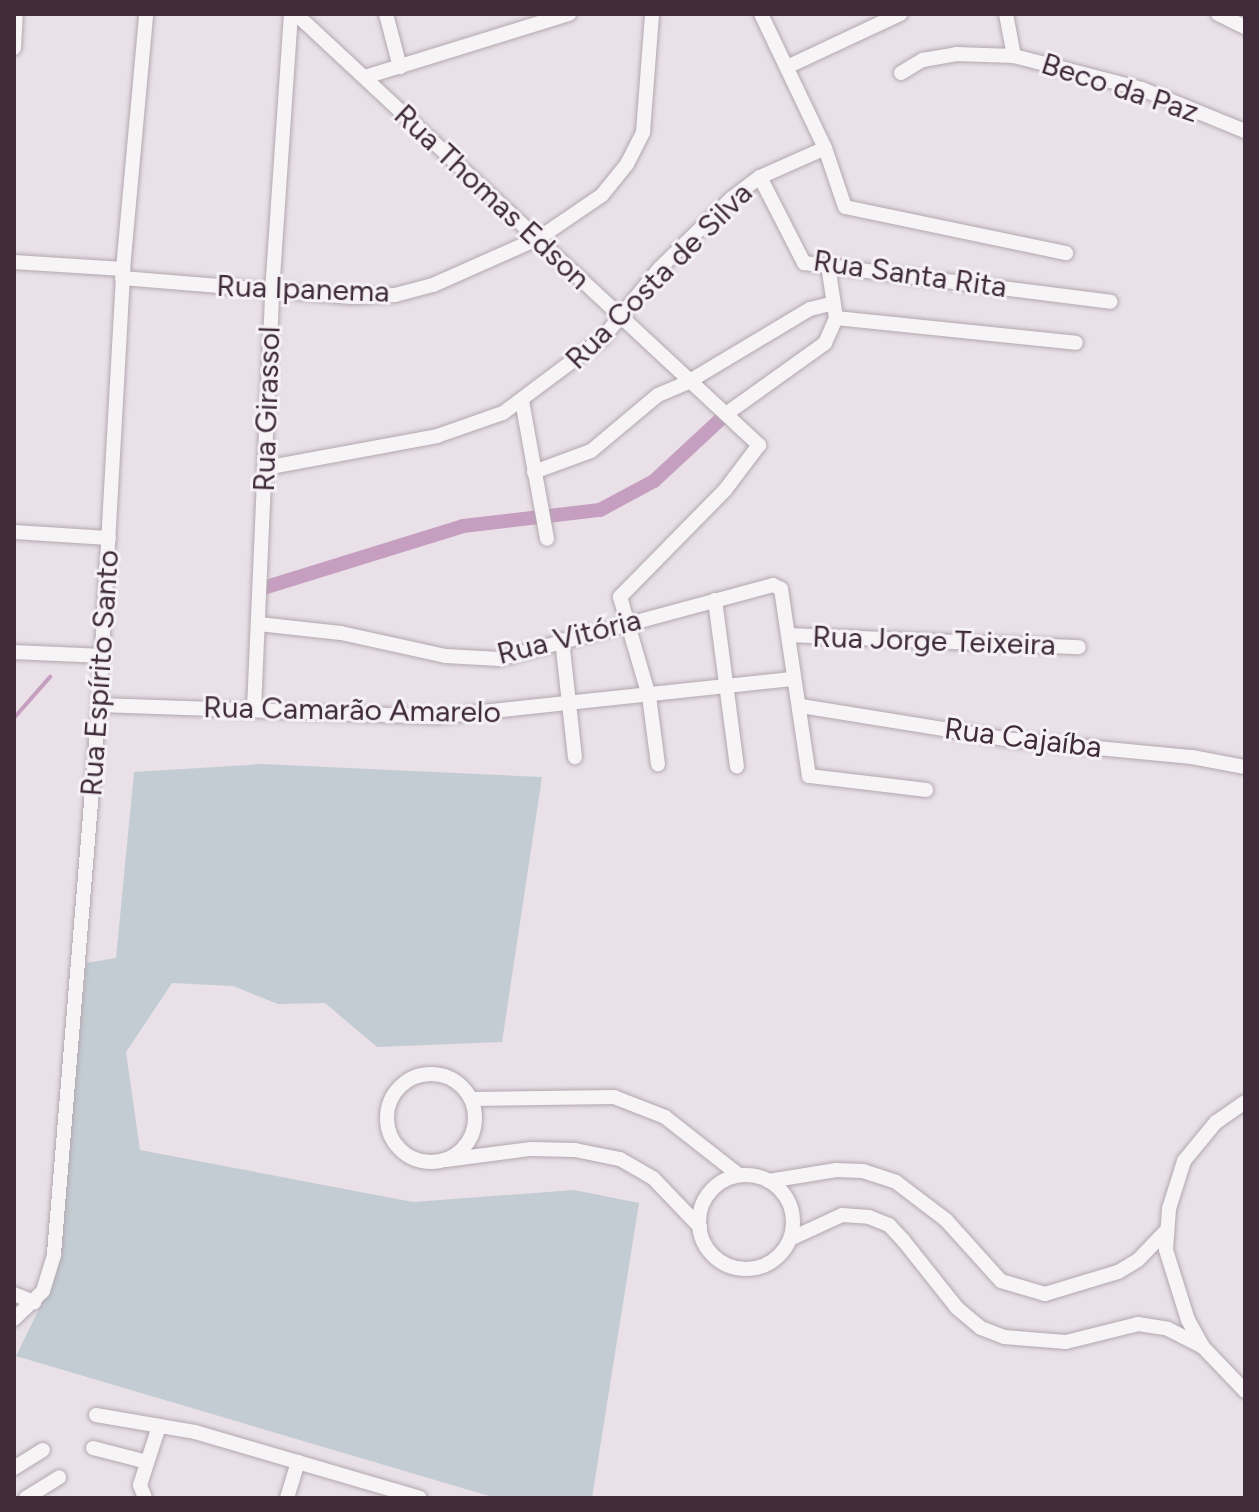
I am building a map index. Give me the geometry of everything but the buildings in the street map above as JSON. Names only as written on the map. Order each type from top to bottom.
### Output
[{"type":"street","points":[[14,48],[16,14]]},
{"type":"street","name":"Rua Espírito Santo","points":[[14,1319],[43,1291],[54,1254],[103,656],[122,274],[146,14]]},
{"type":"street","name":"Rua Thomas Edson","points":[[294,14],[759,445],[695,523],[622,593],[620,607],[627,622]]},
{"type":"street","name":"Rua Girassol","points":[[254,709],[272,292],[294,14]]},
{"type":"street","points":[[386,14],[400,67]]},
{"type":"street","points":[[365,77],[569,14]]},
{"type":"street","name":"Rua Ipanema","points":[[14,262],[272,292],[395,295],[433,285],[539,238],[602,195],[627,164],[643,132],[652,14]]},
{"type":"street","points":[[761,14],[789,66],[825,148],[845,207],[1066,253]]},
{"type":"street","points":[[789,66],[900,14]]},
{"type":"street","points":[[1006,14],[1014,56]]},
{"type":"street","points":[[1218,14],[1245,27]]},
{"type":"street","name":"Beco da Paz","points":[[901,73],[923,60],[956,54],[1014,56],[1142,89],[1245,131]]},
{"type":"street","name":"Rua Costa de Silva","points":[[265,468],[449,433],[522,401],[575,363],[660,268],[760,177],[825,148]]},
{"type":"street","name":"Rua Santa Rita","points":[[760,177],[798,257],[828,265],[1111,302]]},
{"type":"street","points":[[726,414],[825,343],[833,311],[828,265]]},
{"type":"street","points":[[534,472],[591,451],[658,395],[688,382],[810,309],[1076,343]]},
{"type":"street","points":[[522,401],[547,539]]},
{"type":"street","points":[[14,532],[109,538]]},
{"type":"street","name":"Rua Vitória","points":[[259,624],[341,633],[475,659],[522,654],[627,622],[773,585],[781,589],[789,635]]},
{"type":"street","points":[[715,600],[737,767]]},
{"type":"street","points":[[627,622],[649,696],[658,764]]},
{"type":"street","points":[[789,635],[809,776],[817,781],[926,790]]},
{"type":"street","name":"Rua Jorge Teixeira","points":[[789,635],[1079,647]]},
{"type":"street","points":[[562,640],[575,757]]},
{"type":"street","points":[[14,652],[103,656]]},
{"type":"street","name":"Rua Camarão Amarelo","points":[[99,705],[436,717],[569,706],[794,679]]},
{"type":"street","name":"Rua Cajaíba","points":[[801,706],[1004,739],[1192,757],[1245,767]]},
{"type":"street","points":[[446,1160],[468,1142],[474,1128],[471,1099],[450,1078],[421,1074],[396,1090],[388,1106],[388,1132],[406,1155],[418,1161],[446,1160],[531,1149],[575,1150],[620,1159],[653,1178],[700,1227],[711,1253],[734,1267],[773,1260],[790,1239],[842,1215],[878,1219],[903,1240],[957,1308],[981,1328],[1004,1337],[1066,1342],[1138,1324],[1168,1329],[1203,1347]]},
{"type":"street","points":[[471,1099],[614,1097],[665,1117],[739,1175],[769,1181],[836,1170],[863,1171],[896,1182],[946,1220],[1001,1281],[1045,1294],[1118,1272],[1138,1260],[1166,1231]]},
{"type":"street","points":[[1245,1102],[1206,1131],[1184,1161],[1166,1231],[1177,1298],[1203,1347],[1245,1391]]},
{"type":"street","points":[[700,1227],[712,1190],[739,1175]]},
{"type":"street","points":[[769,1181],[791,1208],[790,1239]]},
{"type":"street","points":[[14,1294],[34,1302]]},
{"type":"street","points":[[96,1415],[159,1426],[420,1498]]},
{"type":"street","points":[[145,1498],[140,1485],[159,1426]]},
{"type":"street","points":[[93,1448],[147,1462]]},
{"type":"street","points":[[14,1468],[43,1450]]},
{"type":"street","points":[[287,1498],[298,1462]]},
{"type":"street","points":[[26,1498],[59,1477]]},
{"type":"shaded area","points":[[262,764],[542,777],[502,1042],[377,1047],[325,1003],[278,1004],[233,986],[172,983],[126,1052],[140,1150],[413,1202],[574,1190],[639,1203],[592,1498],[496,1498],[16,1356],[57,1272],[86,963],[116,958],[134,772]]},
{"type":"waterway","points":[[260,589],[463,526],[600,510],[654,481],[726,414]]},
{"type":"waterway","points":[[14,718],[50,677]]}]
